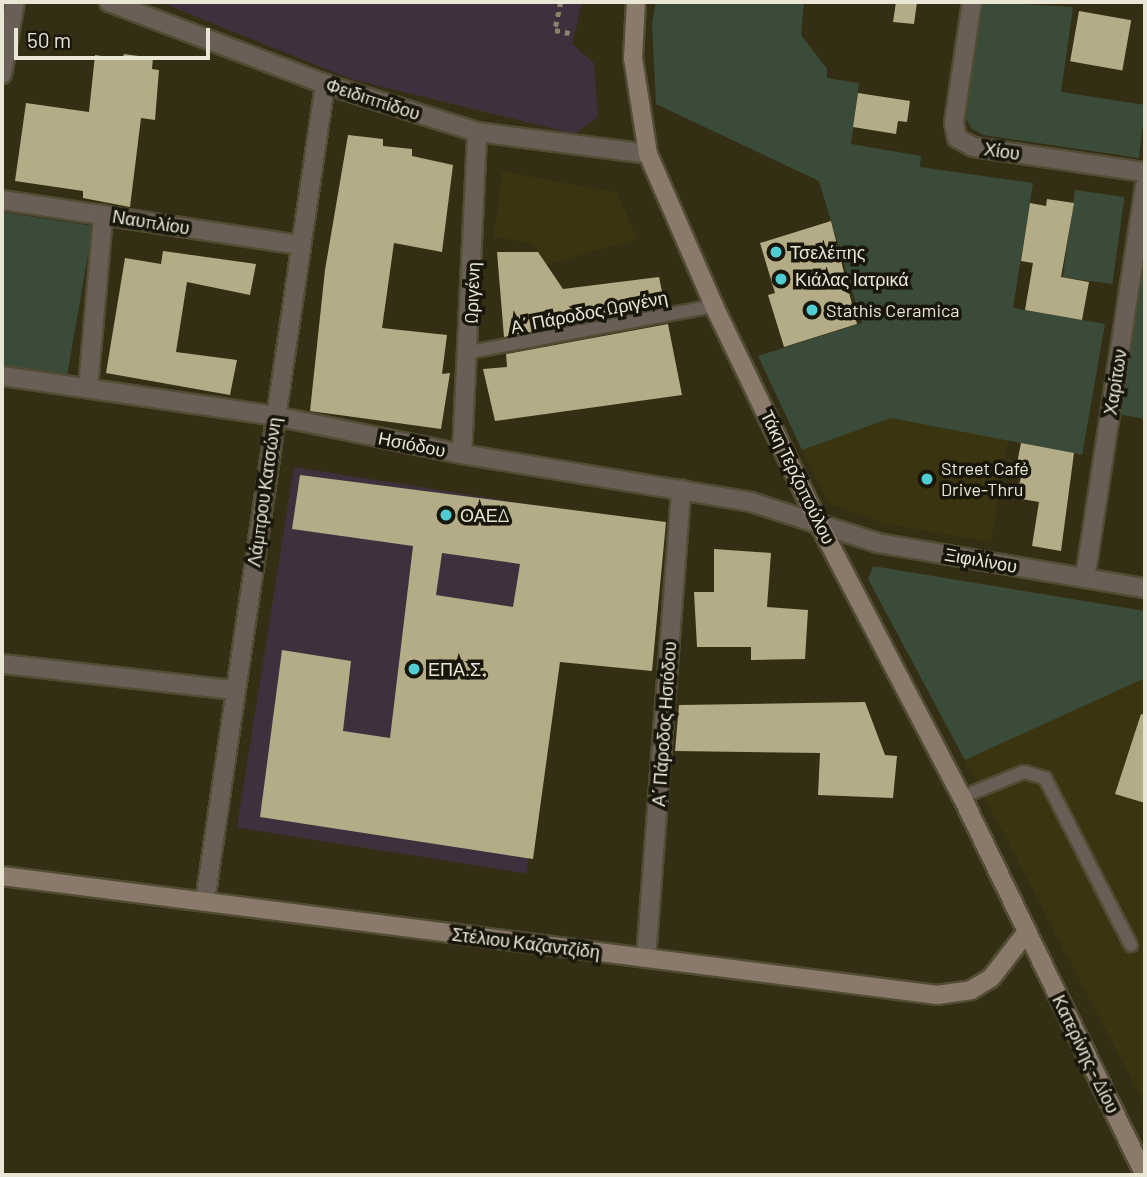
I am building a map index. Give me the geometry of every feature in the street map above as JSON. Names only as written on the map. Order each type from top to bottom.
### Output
[{"type":"main road","name":"Τάκη Τερζοπούλου","points":[[636,2],[633,58],[648,154],[714,306],[820,524],[962,797],[1026,933]]},
{"type":"main road","name":"Στέλιου Καζαντζίδη","points":[[2,876],[937,995],[971,990],[991,978],[1026,933]]},
{"type":"main road","name":"Κατερίνης - Δίου","points":[[1026,933],[1145,1175]]},
{"type":"street","points":[[2,74],[15,2]]},
{"type":"street","name":"Φειδιππίδου","points":[[109,2],[325,84],[477,132],[648,154]]},
{"type":"street","name":"Χίου","points":[[972,2],[954,123],[957,138],[973,147],[1145,172]]},
{"type":"street","name":"Λάμπρου Κατσώνη","points":[[205,901],[299,245],[325,84]]},
{"type":"street","name":"Ωριγένη","points":[[462,454],[470,352],[477,132]]},
{"type":"street","name":"Χαρίτων","points":[[1084,578],[1145,186]]},
{"type":"street","name":"Ναυπλίου","points":[[2,200],[299,245]]},
{"type":"street","points":[[88,388],[103,215]]},
{"type":"street","name":"Ησιόδου","points":[[2,376],[275,416],[462,454],[681,489],[751,502],[820,524]]},
{"type":"street","name":"Α΄ Πάροδος Ησιόδου","points":[[646,958],[681,489]]},
{"type":"street","name":"Ξιφιλίνου","points":[[820,524],[878,543],[1145,587]]},
{"type":"street","points":[[2,664],[235,690]]},
{"type":"lane","name":"Α΄ Πάροδος Ωριγένη","points":[[470,352],[714,306]]},
{"type":"lane","points":[[962,797],[1024,772],[1045,778],[1131,945]]},
{"type":"path","points":[[561,2],[555,30],[574,34]]},
{"type":"shaded area","points":[[160,2],[582,2],[572,44],[594,63],[598,116],[575,134],[351,79]]},
{"type":"shaded area","points":[[502,171],[617,193],[637,239],[545,265],[533,243],[494,237]]},
{"type":"shaded area","points":[[891,418],[1008,440],[991,542],[885,524],[828,503],[802,450]]},
{"type":"shaded area","name":"ΕΠΑ.Σ.","points":[[294,467],[583,513],[526,873],[237,828]]},
{"type":"shaded area","points":[[1145,678],[1145,1105],[965,760]]},
{"type":"green space","points":[[656,2],[804,2],[801,35],[827,69],[827,78],[859,83],[851,144],[921,156],[920,167],[1033,183],[1013,308],[1105,324],[1082,455],[891,418],[802,450],[758,356],[862,323],[819,181],[656,104],[652,24]]},
{"type":"green space","points":[[982,2],[1073,7],[1061,92],[1145,105],[1139,158],[983,135],[972,129],[966,119]]},
{"type":"green space","points":[[1075,190],[1125,197],[1112,284],[1063,277]]},
{"type":"green space","points":[[2,212],[93,226],[67,376],[2,365]]},
{"type":"green space","points":[[1145,233],[1145,419],[1117,414]]},
{"type":"green space","points":[[873,566],[1145,611],[1145,678],[965,760],[868,579]]},
{"type":"building","points":[[896,2],[917,2],[914,24],[893,22]]},
{"type":"building","points":[[1079,11],[1131,20],[1122,70],[1070,61]]},
{"type":"building","points":[[124,54],[153,58],[152,69],[159,70],[155,120],[141,118],[130,207],[83,198],[83,191],[15,181],[26,103],[89,112],[95,55],[122,59]]},
{"type":"building","points":[[858,93],[910,101],[907,122],[898,121],[896,134],[853,127]]},
{"type":"building","points":[[348,135],[383,139],[383,146],[412,149],[412,156],[453,165],[442,252],[394,243],[382,328],[447,335],[442,374],[450,373],[441,429],[310,411],[325,270]]},
{"type":"building","points":[[1047,199],[1074,203],[1061,277],[1089,282],[1082,320],[1025,310],[1033,263],[1021,261],[1030,203],[1046,206]]},
{"type":"building","points":[[831,221],[857,324],[784,347],[768,295],[775,293],[760,243]]},
{"type":"building","points":[[163,251],[256,264],[250,295],[187,282],[176,352],[237,360],[230,395],[106,373],[125,258],[161,264]]},
{"type":"building","points":[[497,252],[538,252],[563,289],[659,277],[665,306],[504,337]]},
{"type":"building","points":[[668,324],[682,395],[495,421],[483,369],[507,367],[506,354]]},
{"type":"building","points":[[1021,443],[1074,453],[1061,551],[1032,546],[1039,502],[1016,498],[1023,469],[1016,468]]},
{"type":"building","name":"ΕΠΑ.Σ.","points":[[300,475],[666,522],[652,671],[560,662],[533,859],[260,817],[282,650],[351,661],[343,731],[390,738],[413,546],[292,529]],"holes":[[[442,553],[520,564],[513,607],[436,595]]]},
{"type":"building","points":[[714,549],[771,553],[767,607],[808,610],[805,659],[751,660],[751,647],[697,647],[694,592],[714,592]]},
{"type":"building","points":[[865,702],[885,755],[897,756],[893,798],[818,795],[820,753],[675,751],[679,705]]},
{"type":"building","points":[[1141,714],[1145,715],[1145,803],[1115,794]]},
{"type":"place","name":"Τσελέπης","points":[[776,252]]},
{"type":"place","name":"Κιάλας Ιατρικά","points":[[781,279]]},
{"type":"place","name":"Stathis Ceramica","points":[[812,310]]},
{"type":"place","name":"Street Café Drive-Thru","points":[[927,479]]},
{"type":"place","name":"ΟΑΕΔ","points":[[446,515]]},
{"type":"place","name":"ΕΠΑ.Σ.","points":[[414,669]]}]
